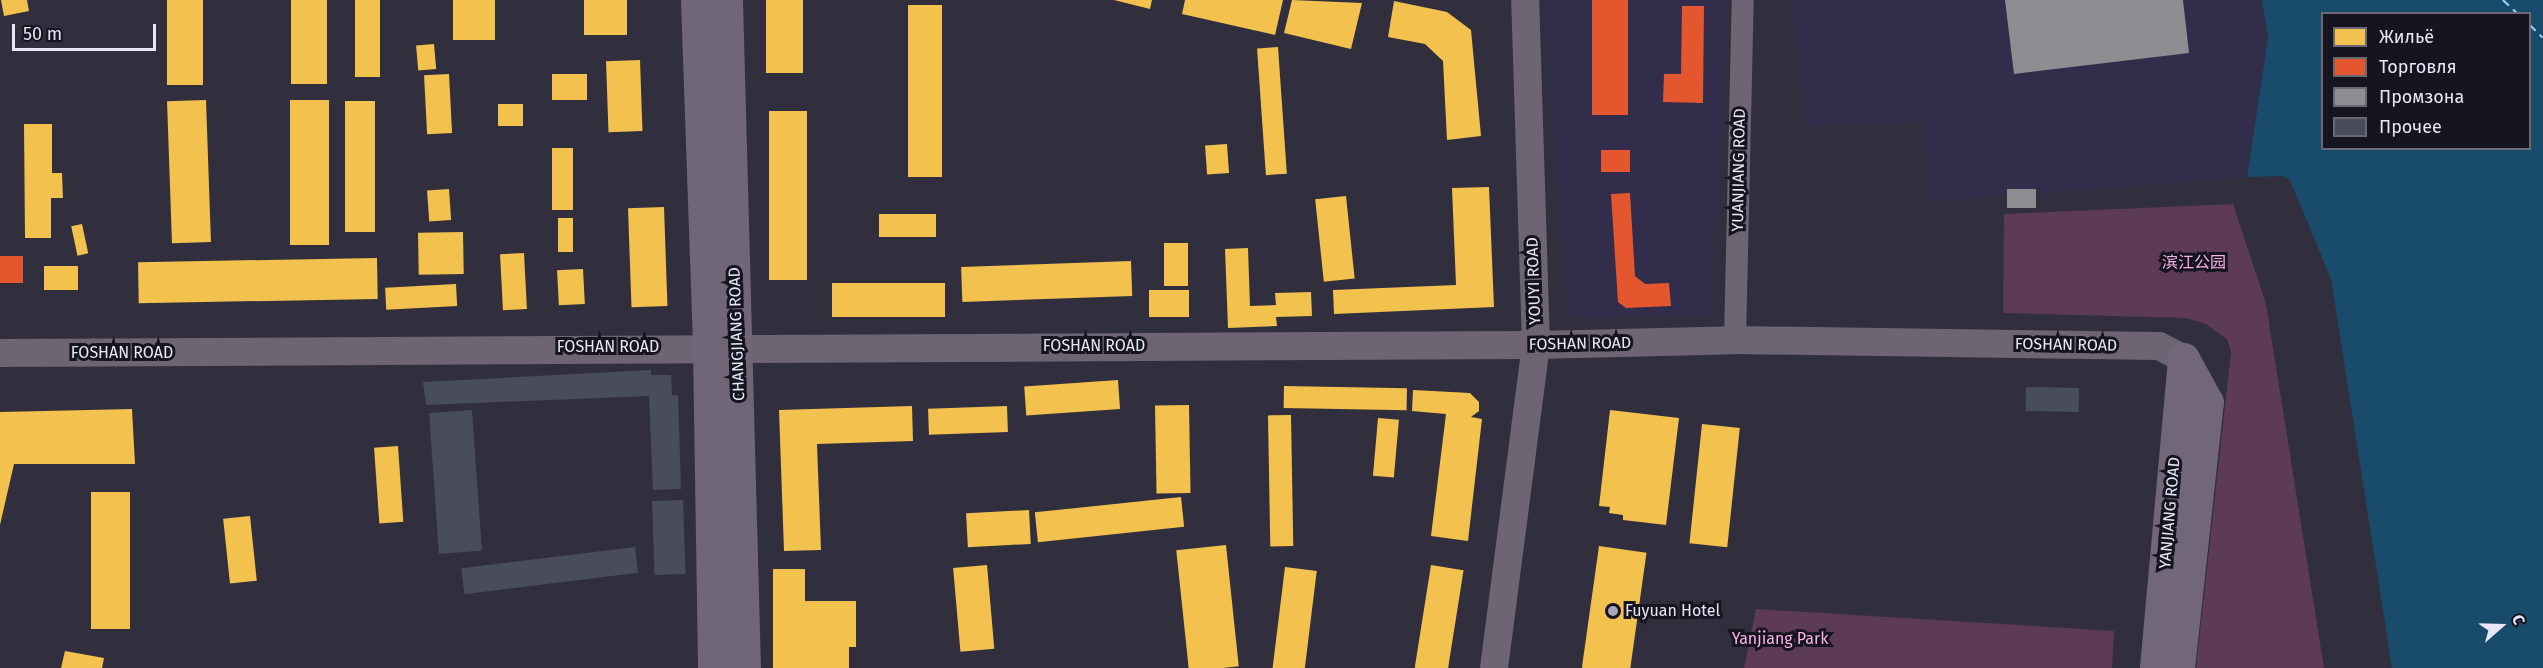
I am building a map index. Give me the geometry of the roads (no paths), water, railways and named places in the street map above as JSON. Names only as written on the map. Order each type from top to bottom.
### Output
[{"type":"main road","name":"CHANGJIANG ROAD","points":[[697,0],[744,668]]},
{"type":"main road","name":"CHANGJIANG ROAD","points":[[714,668],[723,347],[726,0]]},
{"type":"main road","name":"YANJIANG ROAD","points":[[2156,668],[2184,358]]},
{"type":"main road","points":[[2179,668],[2208,402],[2184,358]]},
{"type":"street","name":"YOUYI ROAD","points":[[1494,668],[1536,345],[1526,0]]},
{"type":"street","name":"YUANJIANG ROAD","points":[[1735,340],[1743,0]]},
{"type":"street","name":"FOSHAN ROAD","points":[[0,352],[1536,345],[1735,340],[2159,346],[2184,358]]},
{"type":"water","points":[[2262,0],[2543,0],[2543,668],[2392,668],[2331,279],[2290,180],[2283,176],[2247,177],[2268,38]]},
{"type":"place","name":"Fuyuan Hotel","points":[[1613,611]]},
{"type":"park label","name":"滨江公园","points":[[2194,263]]},
{"type":"park label","name":"Yanjiang Park","points":[[1780,639]]}]
